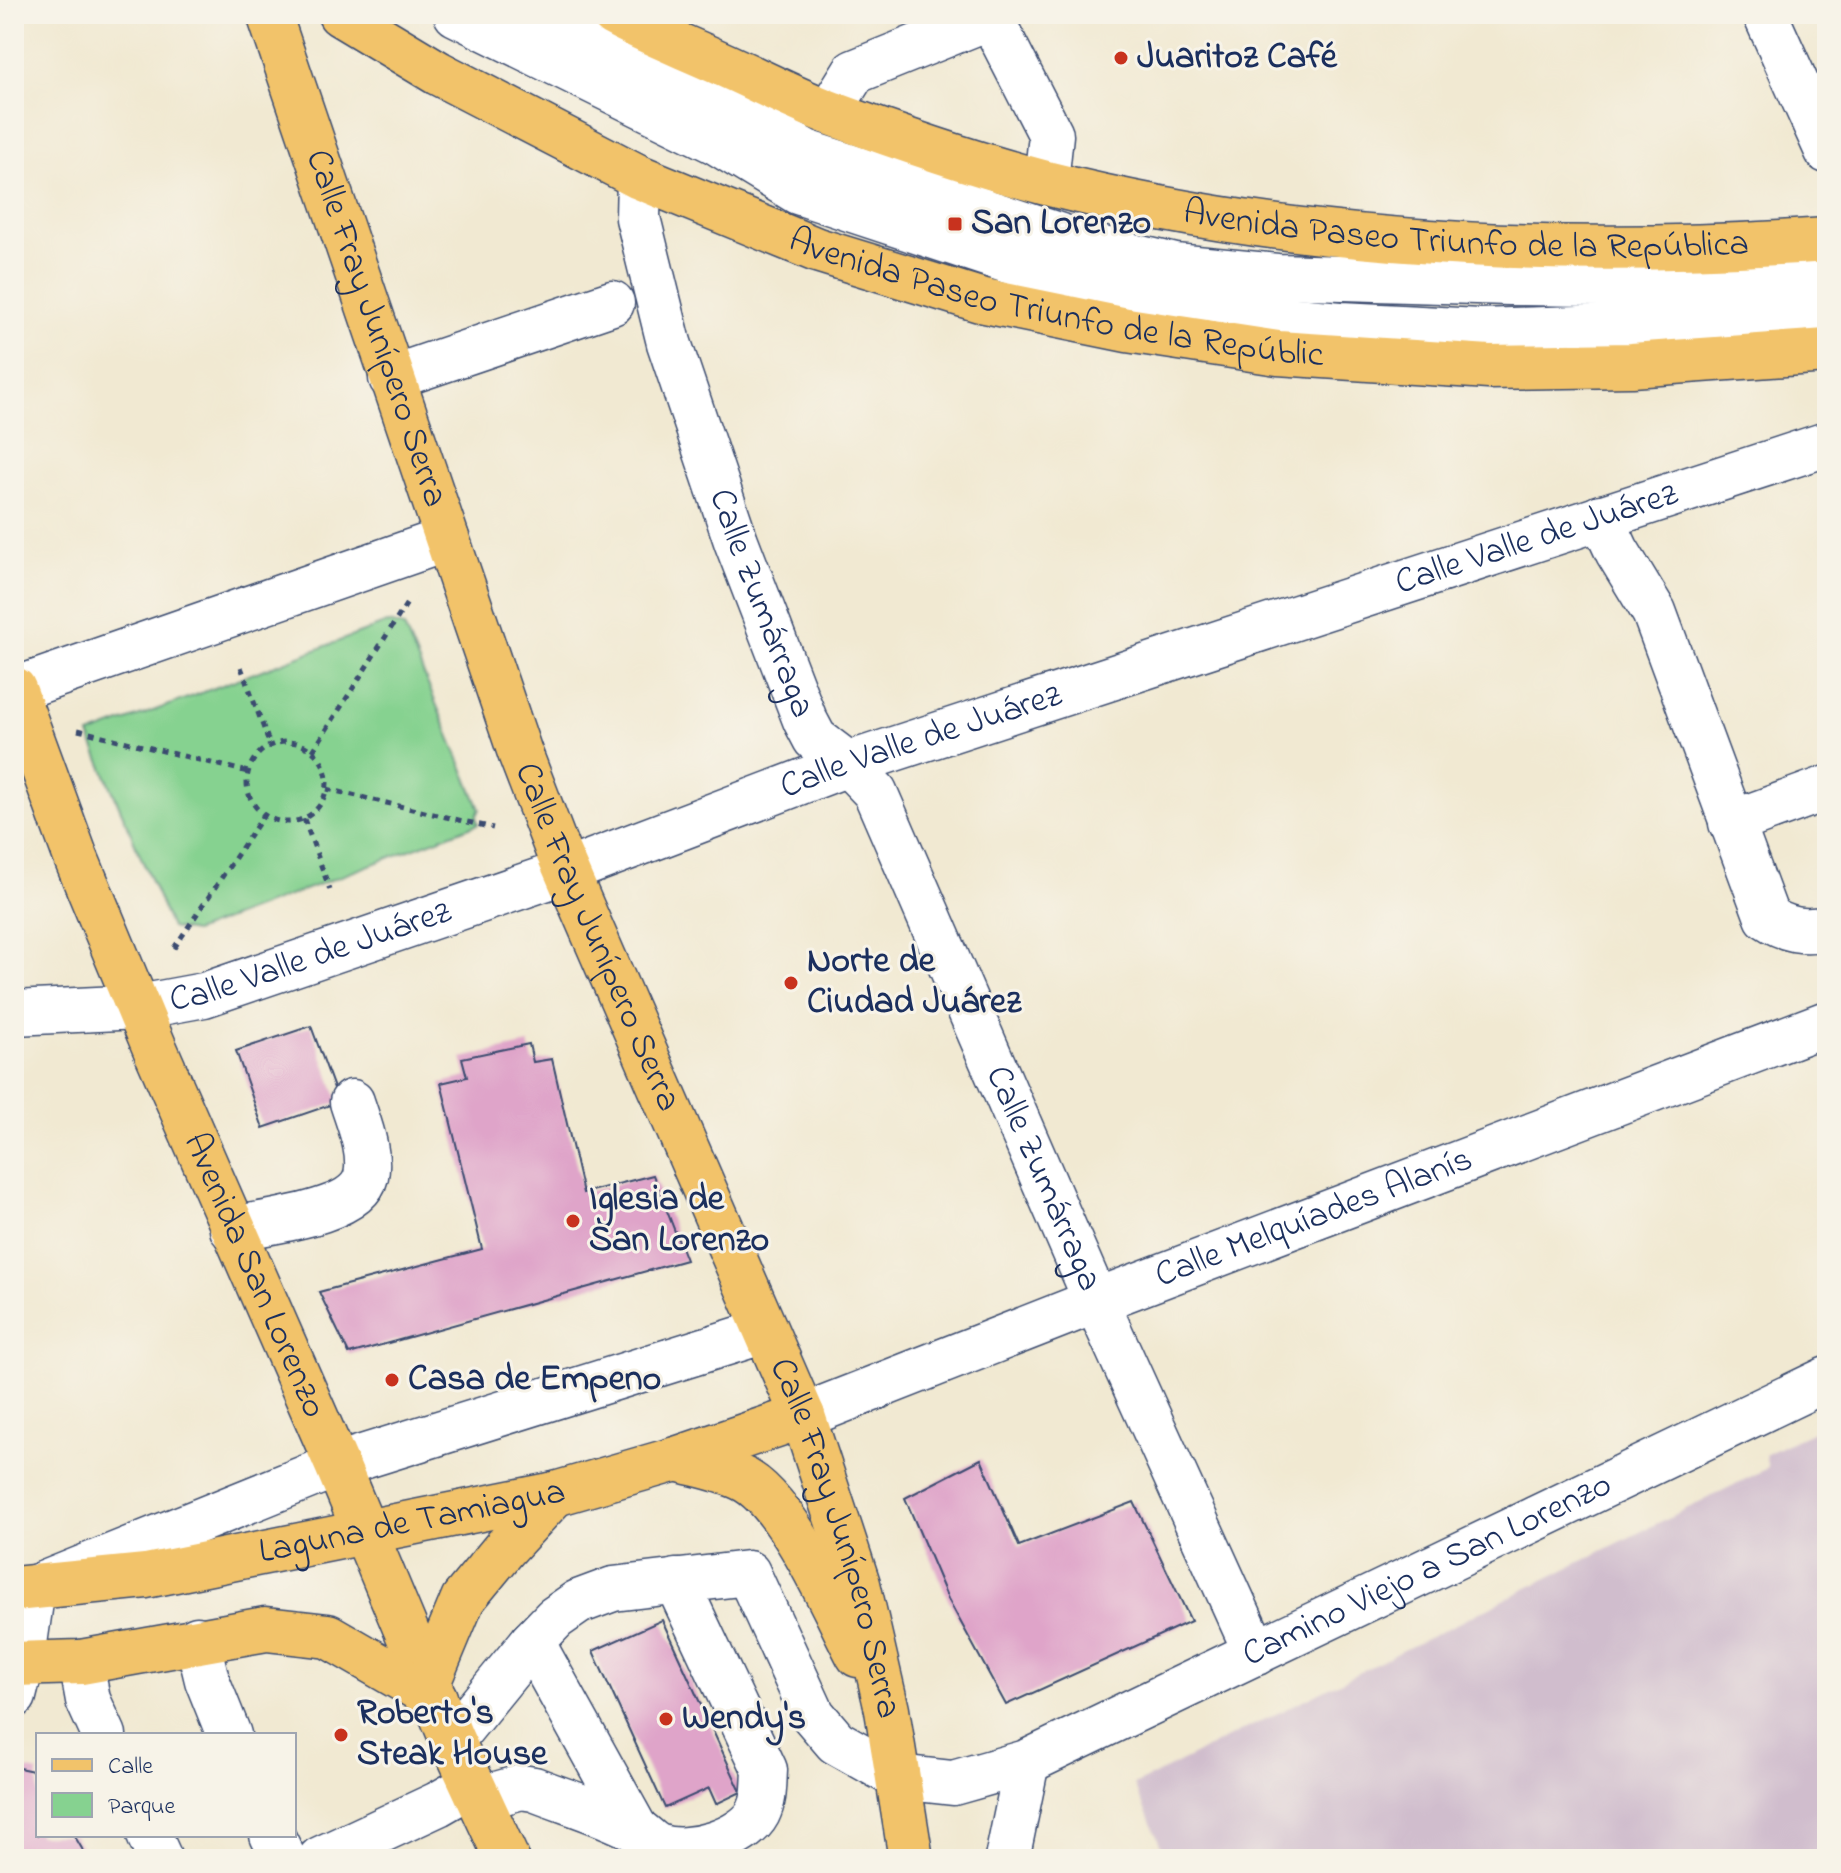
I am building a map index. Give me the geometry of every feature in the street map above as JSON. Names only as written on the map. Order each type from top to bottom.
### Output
[{"type":"main road","name":"Calle Fray Junípero Serra","points":[[269,14],[520,753],[567,871],[803,1416],[858,1584],[887,1710],[911,1859]]},
{"type":"main road","name":"Avenida Paseo Triunfo de la Repúblic","points":[[340,14],[438,73],[639,177],[817,250],[980,300],[1127,330],[1262,351],[1489,367],[1632,365],[1827,351]]},
{"type":"main road","name":"Avenida Paseo Triunfo de la República","points":[[619,15],[829,112],[938,150],[1046,182],[1206,217],[1396,239],[1576,249],[1728,247],[1827,240]]},
{"type":"main road","name":"Avenida San Lorenzo","points":[[14,690],[22,736],[232,1229],[337,1465],[452,1740],[507,1859]]},
{"type":"main road","name":"Laguna de Tamiagua","points":[[24,1588],[146,1576],[555,1494],[676,1459],[803,1416]]},
{"type":"main road","points":[[676,1459],[744,1479],[771,1502],[803,1548],[887,1710]]},
{"type":"main road","points":[[431,1691],[463,1599],[555,1494]]},
{"type":"main road","name":"Laguna de Tamiagua","points":[[17,1675],[197,1639],[266,1629],[328,1636],[431,1691]]},
{"type":"street","points":[[456,14],[716,142],[798,192],[1081,285],[1213,313],[1479,331],[1644,326],[1827,314]]},
{"type":"street","points":[[542,14],[735,112],[806,152],[1094,247],[1175,266],[1277,276],[1509,283],[1681,285],[1827,278]]},
{"type":"street","points":[[1765,14],[1827,151]]},
{"type":"street","points":[[829,112],[854,72],[992,15],[1051,135],[1046,182]]},
{"type":"street","name":"Calle Zumárraga","points":[[639,177],[638,218],[669,343],[736,541],[805,720],[815,739],[848,764],[875,792],[1096,1301],[1256,1653]]},
{"type":"street","points":[[391,378],[612,303]]},
{"type":"street","name":"Calle Valle de Juárez","points":[[14,1013],[139,1007],[204,995],[567,871],[848,764],[1827,444]]},
{"type":"street","points":[[1601,517],[1617,551],[1654,612],[1767,917],[1784,928],[1812,931],[1827,928]]},
{"type":"street","points":[[14,690],[447,539]]},
{"type":"street","points":[[1731,823],[1827,788]]},
{"type":"street","name":"Calle Melquíades Alanís","points":[[803,1416],[1827,1023]]},
{"type":"street","points":[[232,1229],[336,1205],[361,1188],[367,1174],[366,1151],[352,1102]]},
{"type":"street","points":[[17,1675],[24,1588],[337,1465],[765,1331]]},
{"type":"street","name":"Camino Viejo a San Lorenzo","points":[[898,1777],[953,1783],[1027,1762],[1827,1379]]},
{"type":"street","points":[[452,1740],[532,1642],[555,1618],[578,1602],[613,1589],[748,1573],[803,1548]]},
{"type":"street","points":[[748,1573],[813,1715],[836,1742],[898,1777]]},
{"type":"street","points":[[320,1859],[438,1804],[476,1791],[521,1787],[534,1789],[635,1828],[658,1846],[687,1850],[713,1845],[748,1826],[757,1815],[764,1797],[765,1770],[676,1581]]},
{"type":"street","points":[[197,1639],[207,1680],[228,1733]]},
{"type":"street","points":[[532,1642],[635,1828]]},
{"type":"street","points":[[81,1662],[88,1700],[103,1733]]},
{"type":"street","points":[[1007,1859],[1027,1762]]},
{"type":"street","points":[[150,1837],[160,1859]]},
{"type":"street","points":[[273,1837],[284,1859]]},
{"type":"path","points":[[313,751],[407,603]]},
{"type":"path","points":[[241,667],[270,745]]},
{"type":"path","points":[[78,730],[248,772]]},
{"type":"path","points":[[292,742],[313,751],[325,768],[327,789],[323,802],[304,819],[290,823],[264,815],[249,796],[248,772],[252,761],[270,745],[292,742]]},
{"type":"path","points":[[327,789],[493,828]]},
{"type":"path","points":[[174,948],[264,815]]},
{"type":"path","points":[[304,819],[330,890]]},
{"type":"shaded area","points":[[1827,1424],[1827,1859],[1167,1859],[1134,1785],[1768,1468],[1765,1455]]},
{"type":"green space","points":[[387,623],[404,627],[480,809],[476,817],[478,824],[194,932],[171,928],[89,735]]},
{"type":"building","points":[[311,1026],[339,1102],[263,1128],[236,1051]]},
{"type":"building","name":"Iglesia de San Lorenzo","points":[[529,1044],[533,1062],[552,1059],[583,1193],[653,1175],[686,1260],[349,1354],[319,1292],[482,1249],[441,1083],[467,1077],[462,1058]]},
{"type":"building","points":[[981,1459],[1019,1546],[1134,1502],[1191,1621],[1006,1705],[948,1599],[905,1498]]},
{"type":"building","name":"Wendy's","points":[[662,1620],[741,1792],[716,1804],[709,1788],[665,1808],[593,1651]]},
{"type":"building","points":[[19,1768],[36,1772],[36,1837],[75,1837],[88,1859],[15,1859],[14,1777]]},
{"type":"place","name":"Juaritoz Café","points":[[1121,58]]},
{"type":"place","name":"San Lorenzo","points":[[955,224]]},
{"type":"place","name":"Norte de Ciudad Juárez","points":[[791,983]]},
{"type":"place","name":"Iglesia de San Lorenzo","points":[[573,1221]]},
{"type":"place","name":"Casa de Empeno","points":[[392,1380]]},
{"type":"place","name":"Wendy's","points":[[666,1719]]},
{"type":"place","name":"Roberto's Steak House","points":[[341,1735]]}]
